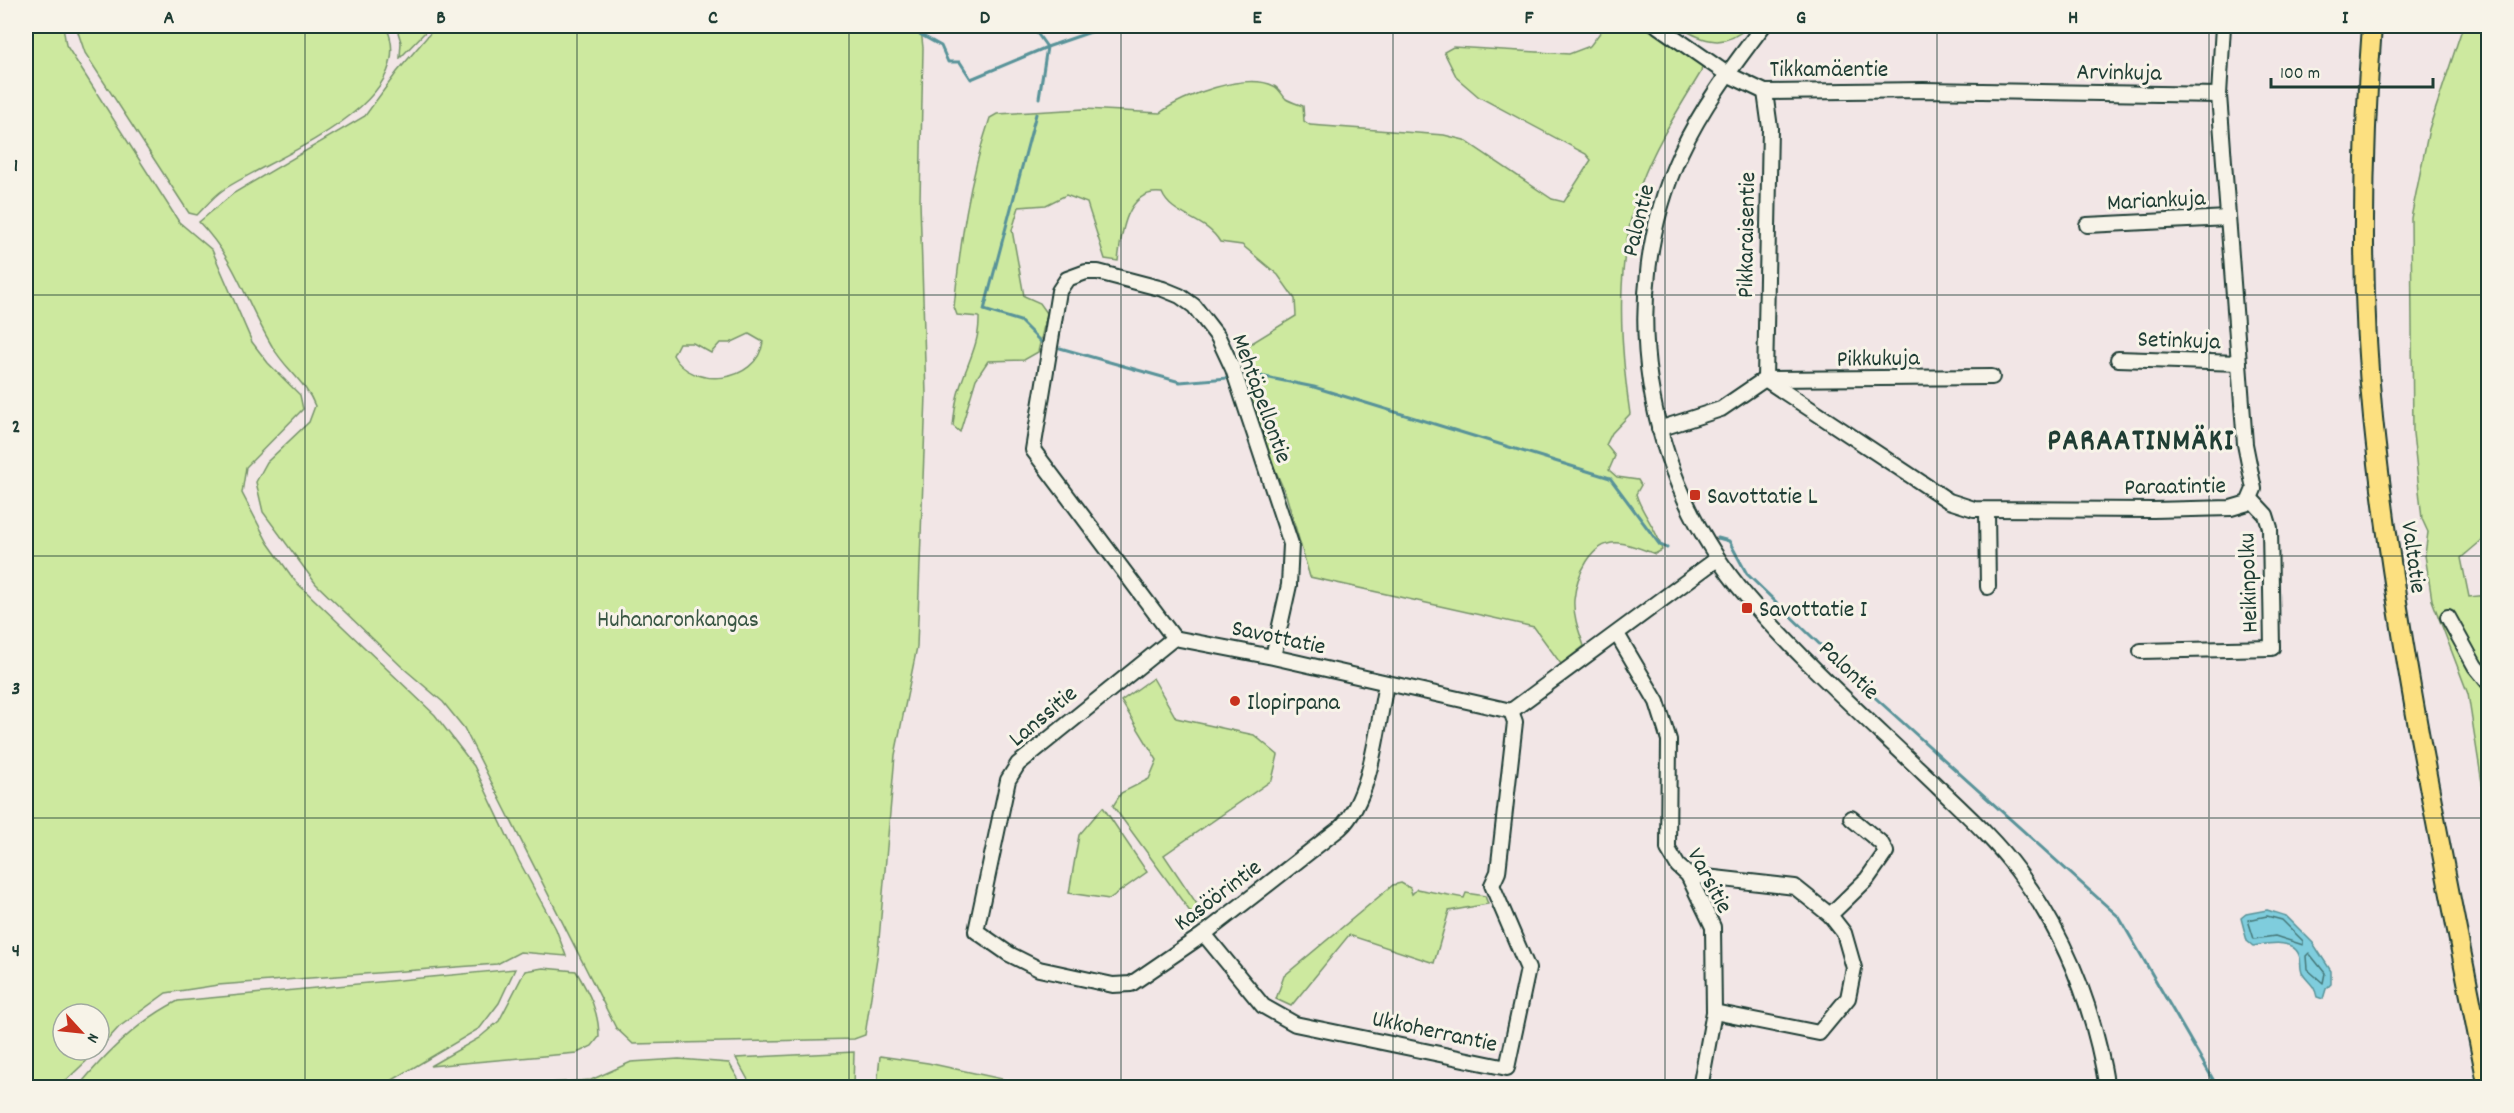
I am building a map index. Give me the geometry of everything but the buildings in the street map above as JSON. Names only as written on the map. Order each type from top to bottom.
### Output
[{"type":"highway","name":"Valtatie","points":[[2372,26],[2367,93],[2364,245],[2373,417],[2397,602],[2488,1088]]},
{"type":"street","name":"Tikkamäentie","points":[[1658,26],[1727,74],[1765,92],[2019,92]]},
{"type":"street","name":"Palontie","points":[[1763,26],[1727,74],[1695,124],[1680,155],[1664,198],[1652,244],[1644,329],[1650,388],[1659,429],[1675,476],[1717,560],[1748,599],[1789,642],[1979,827],[2016,867],[2045,910],[2068,952],[2089,1009],[2107,1088]]},
{"type":"street","name":"Paraatintie","points":[[1766,379],[1949,501],[1987,511],[2231,508],[2243,506],[2251,500],[2254,489],[2245,444],[2219,95],[2223,26]]},
{"type":"street","name":"Pikkaraisentie","points":[[1765,92],[1770,128],[1766,379]]},
{"type":"street","name":"Arvinkuja","points":[[2019,92],[2219,95]]},
{"type":"street","name":"Mariankuja","points":[[2087,225],[2228,218]]},
{"type":"street","name":"Mehtäpellontie","points":[[1174,638],[1033,450],[1059,291],[1067,279],[1086,273],[1098,272],[1180,296],[1194,306],[1218,337],[1233,369],[1291,544],[1289,585],[1273,657]]},
{"type":"street","name":"Setinkuja","points":[[2118,359],[2239,363]]},
{"type":"street","name":"Pikkukuja","points":[[1766,379],[1992,377]]},
{"type":"street","points":[[1659,429],[1721,409],[1766,379]]},
{"type":"street","name":"Heikinpolku","points":[[2141,651],[2272,648],[2272,538],[2266,515],[2251,500]]},
{"type":"street","points":[[1987,511],[1988,587]]},
{"type":"street","points":[[1511,711],[1717,560]]},
{"type":"street","points":[[2448,617],[2475,666],[2488,682]]},
{"type":"street","name":"Varsitie","points":[[1617,634],[1657,702],[1669,740],[1668,849],[1678,866],[1688,875],[1713,927],[1714,1012],[1700,1088]]},
{"type":"street","name":"Savottatie","points":[[1174,638],[1273,657],[1511,711]]},
{"type":"street","name":"Lanssitie","points":[[976,931],[1008,780],[1018,764],[1174,638]]},
{"type":"street","name":"Kasöörintie","points":[[976,931],[1009,954],[1039,969],[1113,984],[1131,984],[1204,934],[1350,818],[1367,777],[1386,684]]},
{"type":"street","name":"Ukkoherrantie","points":[[1204,934],[1263,1006],[1295,1024],[1507,1068],[1528,969],[1492,885],[1498,872],[1514,733],[1515,722],[1511,711]]},
{"type":"street","points":[[1830,915],[1867,879],[1886,852],[1881,843],[1851,818]]},
{"type":"street","points":[[1688,875],[1795,887],[1830,915],[1844,933],[1854,968],[1848,998],[1819,1033],[1714,1012]]},
{"type":"green space","points":[[26,26],[63,26],[66,45],[179,222],[212,250],[252,342],[268,363],[300,395],[303,409],[246,467],[242,493],[268,543],[295,581],[435,715],[474,766],[519,861],[556,929],[566,956],[520,952],[497,964],[218,985],[166,993],[119,1027],[111,1036],[111,1002],[51,1002],[51,1062],[85,1062],[59,1087],[26,1087]]},
{"type":"green space","points":[[76,26],[386,26],[392,54],[383,80],[364,104],[337,125],[306,144],[223,190],[197,215],[189,213],[85,53]]},
{"type":"green space","points":[[396,26],[431,26],[400,58],[401,42]]},
{"type":"green space","name":"Huhanaronkangas","points":[[441,26],[917,26],[921,29],[923,48],[920,202],[926,395],[917,647],[895,755],[878,951],[865,1035],[854,1039],[633,1044],[616,1028],[464,728],[443,702],[402,667],[316,584],[263,512],[256,482],[267,462],[309,422],[315,406],[306,390],[277,354],[232,267],[199,222],[234,193],[365,116],[397,72],[432,31]],"holes":[[[749,334],[763,342],[758,356],[749,367],[737,374],[722,377],[694,374],[682,366],[673,355],[679,343],[693,343],[711,353],[720,343],[730,343]]]},
{"type":"green space","points":[[1605,26],[1643,26],[1702,66],[1701,72],[1653,155],[1633,212],[1623,270],[1622,299],[1623,357],[1630,414],[1612,433],[1606,445],[1615,456],[1609,470],[1617,477],[1638,480],[1641,485],[1636,494],[1662,550],[1655,554],[1619,543],[1600,547],[1593,554],[1582,571],[1574,600],[1575,618],[1584,646],[1561,664],[1534,627],[1310,577],[1286,495],[1254,420],[1246,391],[1250,383],[1242,362],[1247,346],[1296,316],[1295,299],[1278,275],[1242,245],[1220,242],[1206,227],[1173,207],[1162,193],[1150,193],[1133,205],[1124,227],[1118,261],[1105,259],[1087,203],[1066,195],[1046,205],[1019,207],[1012,230],[1024,296],[1040,303],[1047,313],[1038,352],[1024,360],[988,361],[976,379],[960,432],[953,426],[957,398],[979,328],[979,317],[957,315],[954,307],[966,211],[990,118],[997,114],[1084,109],[1160,113],[1184,99],[1215,88],[1232,84],[1262,82],[1276,87],[1286,99],[1303,106],[1304,121],[1310,125],[1444,135],[1464,140],[1552,199],[1564,202],[1591,160],[1586,154],[1479,97],[1457,78],[1444,52],[1453,47],[1569,54],[1590,46]]},
{"type":"green space","points":[[1676,26],[1749,26],[1730,39],[1713,41]]},
{"type":"green space","points":[[2467,26],[2488,26],[2488,535],[2461,558],[2469,597],[2488,595],[2488,821],[2468,694],[2432,600],[2425,555],[2428,532],[2422,519],[2413,433],[2411,218],[2429,129],[2462,29]]},
{"type":"green space","points":[[1153,678],[1176,718],[1254,735],[1278,755],[1272,780],[1164,855],[1207,919],[1199,924],[1113,806],[1121,793],[1149,779],[1157,760],[1121,701]]},
{"type":"green space","points":[[1103,807],[1147,872],[1109,899],[1069,893],[1079,835]]},
{"type":"green space","points":[[1401,883],[1410,888],[1412,894],[1417,889],[1464,898],[1466,893],[1485,896],[1488,904],[1449,911],[1434,963],[1349,935],[1291,1006],[1276,999],[1284,976],[1393,885]]},
{"type":"green space","points":[[543,968],[576,971],[589,995],[599,1028],[599,1037],[592,1046],[577,1053],[430,1066],[479,1038],[499,1021],[525,971]]},
{"type":"green space","points":[[515,969],[499,1003],[480,1028],[381,1087],[78,1087],[100,1062],[111,1062],[111,1051],[124,1038],[150,1018],[178,1001]]},
{"type":"green space","points":[[854,1052],[853,1087],[752,1087],[736,1058]]},
{"type":"green space","points":[[880,1056],[928,1063],[1039,1087],[877,1087]]},
{"type":"green space","points":[[679,1059],[729,1063],[743,1087],[492,1087],[591,1080],[631,1062]]},
{"type":"water","points":[[2267,910],[2286,916],[2313,943],[2331,971],[2331,984],[2326,989],[2323,999],[2317,997],[2313,986],[2302,973],[2300,958],[2293,947],[2280,943],[2253,946],[2247,941],[2241,918],[2246,914]]},
{"type":"waterway","points":[[885,26],[887,29],[902,26]]},
{"type":"waterway","points":[[905,26],[941,46],[948,62],[960,62],[971,79],[1047,47],[1108,26]]},
{"type":"waterway","points":[[1032,26],[1047,47],[1039,98]]},
{"type":"waterway","points":[[1171,26],[1177,26]]},
{"type":"waterway","points":[[1036,114],[984,310],[1020,321],[1042,343]]},
{"type":"waterway","points":[[1060,348],[1180,382],[1228,378]]},
{"type":"waterway","points":[[1247,377],[1260,376],[1314,387],[1610,478],[1660,545],[1667,548]]},
{"type":"waterway","points":[[1718,538],[1729,541],[1747,574],[1870,693],[2119,917],[2218,1088]]},
{"type":"place","name":"Savottatie L","points":[[1695,495]]},
{"type":"place","name":"Savottatie I","points":[[1747,608]]},
{"type":"place","name":"Ilopirpana","points":[[1235,701]]},
{"type":"district","name":"PARAATINMÄKI","points":[[2141,439]]}]
